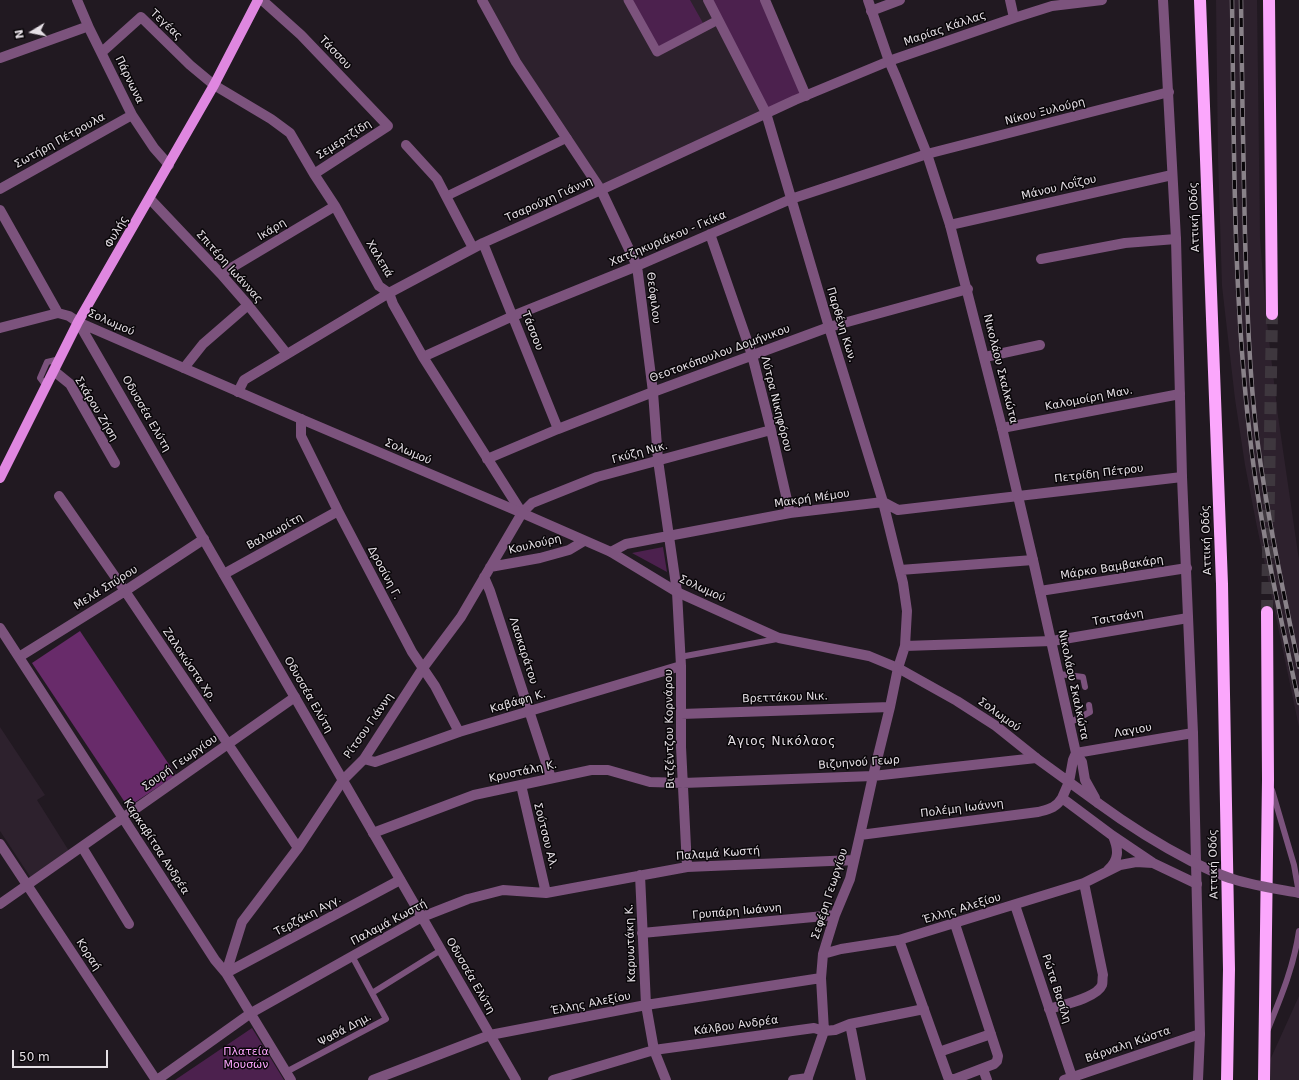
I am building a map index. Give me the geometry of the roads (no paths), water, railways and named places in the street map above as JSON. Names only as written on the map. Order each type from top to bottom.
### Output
[{"type":"highway","name":"Αττική Οδός","points":[[1200,0],[1222,592],[1229,969],[1227,1080]]},
{"type":"highway","points":[[1269,0],[1272,314]]},
{"type":"highway","points":[[1264,1080],[1268,780],[1267,612]]},
{"type":"main road","name":"Φυλής","points":[[0,478],[78,322],[150,199],[214,85],[258,0]]},
{"type":"street","name":"Πάρνωνα","points":[[77,0],[132,115],[154,148],[169,165]]},
{"type":"street","name":"Τάσσου","points":[[262,0],[301,35],[388,126]]},
{"type":"street","name":"Θεόφιλου","points":[[482,0],[516,62],[601,190],[637,266],[653,392],[658,460],[678,592]]},
{"type":"street","points":[[628,0],[657,52],[718,20]]},
{"type":"street","name":"Παρθένη Κων.","points":[[708,0],[766,113],[829,327],[883,502],[903,583],[907,611],[905,646],[898,668]]},
{"type":"street","points":[[765,0],[806,96]]},
{"type":"street","name":"Νικολάου Σκαλκώτα","points":[[868,0],[888,61],[927,154],[950,225],[968,289],[1002,428],[1052,641],[1076,753],[1082,762],[1085,780],[1098,803]]},
{"type":"street","points":[[871,11],[900,0]]},
{"type":"street","points":[[1010,0],[1014,18]]},
{"type":"street","name":"Μαρίας Κάλλας","points":[[888,61],[1052,6],[1102,0]]},
{"type":"street","points":[[1163,0],[1176,239],[1182,477],[1193,733],[1200,1034],[1198,1080]]},
{"type":"street","name":"Τεγέας","points":[[102,52],[141,17],[190,65],[214,85]]},
{"type":"street","points":[[0,58],[86,27],[90,28]]},
{"type":"street","name":"Τσαρούχη Γιάννη","points":[[238,392],[244,380],[389,293],[473,248],[766,113],[888,61]]},
{"type":"street","name":"Χαλεπά","points":[[214,85],[271,119],[290,133],[335,206],[379,286],[389,293],[393,304],[423,357],[522,513]]},
{"type":"street","name":"Νίκου Ξυλούρη","points":[[927,154],[1169,92]]},
{"type":"street","name":"Σωτήρη Πέτρουλα","points":[[0,189],[132,115]]},
{"type":"street","name":"Σεμερτζίδη","points":[[314,174],[388,126]]},
{"type":"street","points":[[447,196],[567,138]]},
{"type":"street","points":[[406,145],[437,179],[473,248]]},
{"type":"street","name":"Χατζηκυριάκου - Γκίκα","points":[[423,357],[513,316],[637,266],[791,200],[927,154]]},
{"type":"street","name":"Μάνου Λοΐζου","points":[[950,225],[1172,175]]},
{"type":"street","name":"Σπιτέρη Ιωάννας","points":[[150,199],[221,274],[287,354]]},
{"type":"street","name":"Ικάρη","points":[[221,274],[335,206]]},
{"type":"street","points":[[0,210],[58,313],[0,328]]},
{"type":"street","name":"Λύτρα Νικηφόρου","points":[[710,234],[752,355],[790,513]]},
{"type":"street","points":[[1041,259],[1125,243],[1176,239]]},
{"type":"street","name":"Τάσσου","points":[[483,243],[558,429]]},
{"type":"street","name":"Θεοτοκόπουλου Δομήνικου","points":[[487,458],[653,392],[829,327],[968,289]]},
{"type":"street","points":[[184,368],[203,344],[248,305]]},
{"type":"street","name":"Σολωμού","points":[[58,313],[69,316],[78,322],[238,392],[611,552],[678,592],[779,638],[869,656],[898,668],[957,700],[996,726],[1036,758],[1098,803],[1137,830],[1175,852],[1206,868],[1233,879],[1268,888],[1299,893]]},
{"type":"street","name":"Οδυσσέα Ελύτη","points":[[78,322],[516,1080]]},
{"type":"street","points":[[985,357],[1040,345]]},
{"type":"street","name":"Σκάρου Ζήση","points":[[54,371],[70,384],[115,463]]},
{"type":"street","name":"Καλομοίρη Μαν.","points":[[1002,428],[1180,394]]},
{"type":"street","name":"Δροσίνη Γ.","points":[[301,419],[301,436],[338,511],[412,652],[435,686],[459,732]]},
{"type":"street","name":"Γκύζη Νικ.","points":[[522,513],[532,503],[597,477],[771,430]]},
{"type":"street","name":"Πετρίδη Πέτρου","points":[[1018,496],[1182,477]]},
{"type":"street","name":"Ζαλοκώστα Χρ.","points":[[59,496],[125,591],[298,848]]},
{"type":"street","name":"Μακρή Μέμου","points":[[611,552],[626,544],[790,513],[883,502],[898,510],[1018,496]]},
{"type":"street","name":"Βαλαωρίτη","points":[[224,574],[338,511]]},
{"type":"street","name":"Ρίτσου Γιάννη","points":[[226,973],[242,922],[298,848],[343,780],[364,758],[423,668],[462,617],[522,513]]},
{"type":"street","name":"Μελά Σπύρου","points":[[19,657],[125,591],[204,539]]},
{"type":"street","name":"Κουλούρη","points":[[490,567],[540,558],[569,550],[584,541]]},
{"type":"street","points":[[900,570],[1033,560]]},
{"type":"street","name":"Μάρκο Βαμβακάρη","points":[[1040,591],[1187,568]]},
{"type":"street","name":"Λασκαράτου","points":[[484,577],[552,778]]},
{"type":"street","name":"Βιτζέντζου Κορνάρου","points":[[678,592],[683,783],[687,866]]},
{"type":"street","name":"Τσιτσάνη","points":[[905,646],[1052,641],[1188,618]]},
{"type":"street","name":"Καρκαβίτσα Ανδρέα","points":[[0,628],[215,960],[226,973],[289,1076]]},
{"type":"street","name":"Καβάφη Κ.","points":[[364,758],[375,762],[459,732],[530,711],[681,661]]},
{"type":"street","name":"Σεφέρη Γεωργίου","points":[[807,1079],[824,1031],[821,978],[823,954],[834,915],[850,879],[898,668]]},
{"type":"street","name":"Σουρή Γεωργίου","points":[[0,904],[295,697]]},
{"type":"street","name":"Βρεττάκου Νικ.","points":[[681,714],[890,707]]},
{"type":"street","name":"Λαγιου","points":[[1076,753],[1193,733]]},
{"type":"street","name":"Νικολάου Σκαλκώτα","points":[[1062,798],[1069,782],[1073,760],[1076,753]]},
{"type":"street","name":"Βιζυηνού Γεωρ","points":[[683,783],[873,776],[1036,758]]},
{"type":"street","name":"Κρυστάλη Κ.","points":[[373,833],[474,795],[591,770],[608,770],[650,782],[683,783]]},
{"type":"street","name":"Σούτσου Αλ.","points":[[521,785],[546,893]]},
{"type":"street","points":[[1062,798],[1113,836],[1153,863],[1197,884]]},
{"type":"street","name":"Πολέμη Ιωάννη","points":[[860,834],[1038,812],[1058,804],[1062,798]]},
{"type":"street","name":"Έλλης Αλεξίου","points":[[1104,872],[1112,866],[1117,856],[1117,846],[1113,836]]},
{"type":"street","name":"Κοραή","points":[[0,844],[156,1080]]},
{"type":"street","points":[[82,847],[129,924]]},
{"type":"street","name":"Παλαμά Κωστή","points":[[156,1080],[251,1013],[422,917],[468,899],[503,890],[546,893],[687,866],[854,860]]},
{"type":"street","name":"Έλλης Αλεξίου","points":[[823,954],[842,949],[899,940],[956,924],[1084,883],[1120,865],[1136,862],[1153,863]]},
{"type":"street","name":"Καρυωτάκη Κ.","points":[[640,874],[646,1005],[654,1050],[666,1080]]},
{"type":"street","name":"Τερζάκη Αγγ.","points":[[226,973],[400,880]]},
{"type":"street","points":[[1049,1009],[1084,998],[1095,993],[1102,986],[1103,975],[1084,883]]},
{"type":"street","name":"Ρώτα Βασίλη","points":[[1015,905],[1070,1079]]},
{"type":"street","name":"Γρυπάρη Ιωάννη","points":[[642,933],[834,915]]},
{"type":"street","points":[[899,940],[948,1077],[955,1079],[994,1064],[997,1061],[998,1056],[956,924]]},
{"type":"street","name":"Έλλης Αλεξίου","points":[[373,1080],[490,1035],[646,1005],[821,978]]},
{"type":"street","name":"Κάλβου Ανδρέα","points":[[553,1080],[654,1050],[814,1028],[824,1031],[835,1030],[850,1024],[924,1009]]},
{"type":"street","points":[[850,1024],[861,1080]]},
{"type":"street","points":[[939,1052],[990,1034]]},
{"type":"street","name":"Βάρναλη Κώστα","points":[[1070,1079],[1200,1034]]},
{"type":"street","points":[[983,1069],[987,1080]]},
{"type":"street","points":[[793,1080],[807,1079]]},
{"type":"lane","points":[[46,386],[40,378],[47,362],[60,358]]},
{"type":"lane","points":[[681,661],[779,638]]},
{"type":"lane","points":[[1059,674],[1083,677],[1085,687]]},
{"type":"lane","points":[[1069,723],[1090,712],[1089,705]]},
{"type":"lane","points":[[1268,780],[1290,851],[1298,882],[1299,893]]},
{"type":"lane","points":[[1264,1040],[1292,964],[1297,947],[1299,931]]},
{"type":"lane","points":[[372,993],[441,950]]},
{"type":"lane","name":"Ψαθά Δημ.","points":[[289,1076],[386,1019],[352,956]]},
{"type":"tunnel","points":[[1267,612],[1272,314]]},
{"type":"railway","points":[[1232,0],[1235,219],[1244,383],[1259,504],[1271,571],[1299,703]]},
{"type":"railway","points":[[1241,0],[1245,236],[1252,388],[1257,438],[1270,524],[1299,667]]},
{"type":"district","name":"Άγιος Νικόλαος","points":[[782,742]]},
{"type":"park label","name":"Πλατεία Μουσών","points":[[246,1058]]}]
